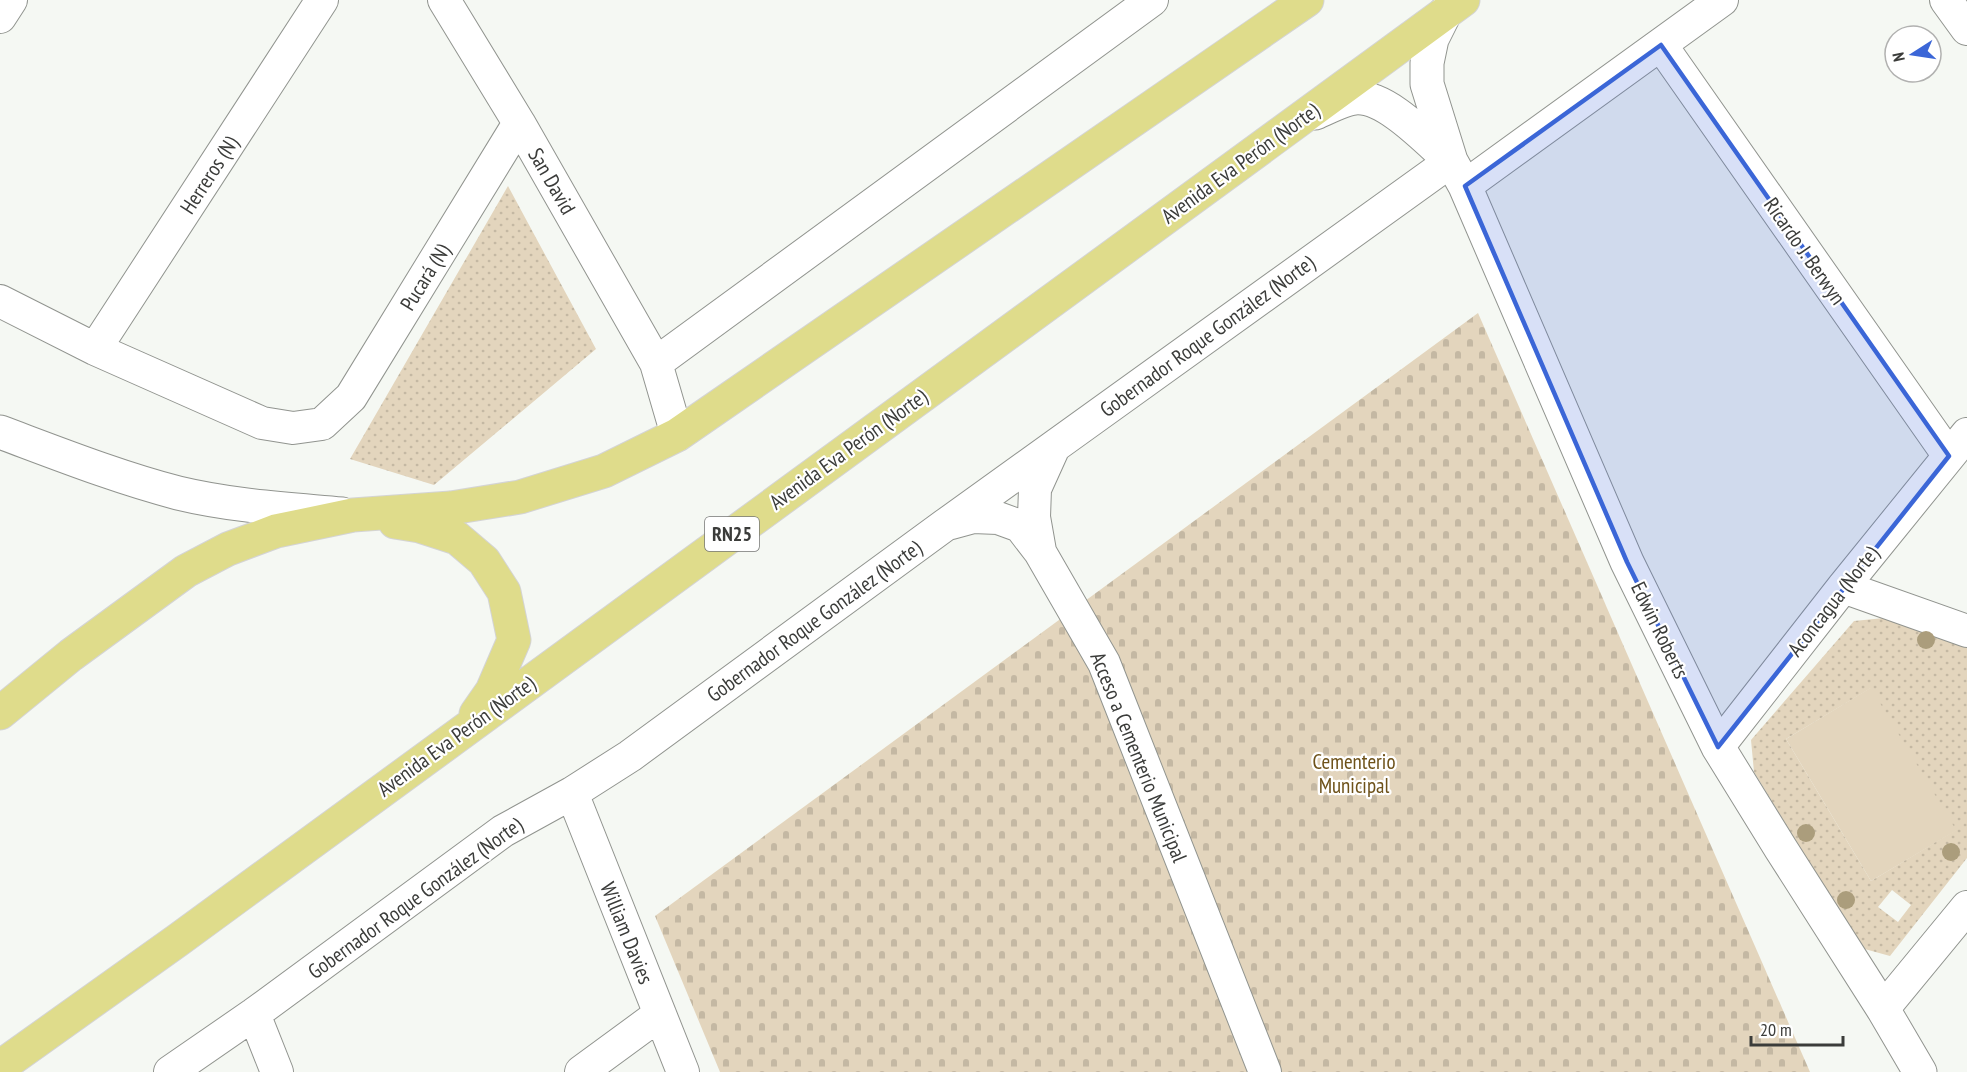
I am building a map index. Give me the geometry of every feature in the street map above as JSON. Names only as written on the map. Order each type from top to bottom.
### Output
[{"type":"main road","points":[[0,713],[71,655],[186,571],[228,549],[276,531],[353,515],[451,508],[520,497],[604,471],[677,435],[1307,0]]},
{"type":"main road","name":"Avenida Eva Perón (Norte)","points":[[0,1067],[1303,117],[1448,4]]},
{"type":"main road","points":[[353,515],[420,526],[457,538],[484,561],[504,592],[514,640],[492,691],[467,728]]},
{"type":"street","points":[[0,17],[11,0]]},
{"type":"street","name":"Herreros (N)","points":[[95,349],[322,0]]},
{"type":"street","name":"San David","points":[[444,0],[519,123],[656,363]]},
{"type":"street","points":[[677,435],[656,363],[1152,0]]},
{"type":"street","name":"Gobernador Roque González (Norte)","points":[[170,1072],[254,1014],[503,831],[572,793],[630,756],[1056,445],[1458,173],[1660,45],[1722,0]]},
{"type":"street","points":[[1946,0],[1967,29]]},
{"type":"street","name":"Edwin Roberts","points":[[1448,4],[1432,39],[1427,63],[1427,84],[1458,173],[1627,562],[1718,747],[1920,1072]]},
{"type":"street","name":"Ricardo J. Berwyn","points":[[1660,45],[1958,445]]},
{"type":"street","points":[[1303,117],[1354,98],[1376,100],[1396,113],[1458,173]]},
{"type":"street","name":"Pucará (N)","points":[[95,349],[262,423],[293,428],[322,424],[351,397],[519,123]]},
{"type":"street","points":[[0,301],[95,349]]},
{"type":"street","points":[[0,432],[106,472],[180,493],[239,504],[353,515]]},
{"type":"street","points":[[1040,552],[1034,517],[1035,489],[1056,445]]},
{"type":"street","name":"Aconcagua (Norte)","points":[[1718,747],[1958,445]]},
{"type":"street","name":"Acceso a Cementerio Municipal","points":[[945,525],[973,517],[998,518],[1020,526],[1040,552],[1104,663],[1265,1072]]},
{"type":"street","points":[[1843,587],[1967,631]]},
{"type":"street","name":"William Davies","points":[[572,793],[683,1072]]},
{"type":"street","points":[[1883,1010],[1967,907]]},
{"type":"street","points":[[254,1014],[277,1072]]},
{"type":"street","points":[[581,1072],[660,1014]]},
{"type":"highlighted area","points":[[1661,45],[1949,456],[1718,747],[1627,562],[1465,186]]},
{"type":"green space","points":[[508,186],[596,349],[434,485],[350,459]]},
{"type":"green space","name":"Cementerio Municipal","points":[[1478,313],[1810,1072],[720,1072],[655,916]]},
{"type":"green space","points":[[1884,618],[1967,647],[1967,858],[1890,956],[1861,948],[1754,772],[1751,740],[1854,621]],"holes":[[[1871,688],[1956,830],[1871,881],[1786,739]],[[1892,890],[1911,905],[1898,922],[1878,907]]]},
{"type":"green space","points":[[1872,687],[1957,830],[1871,881],[1786,739]]}]
